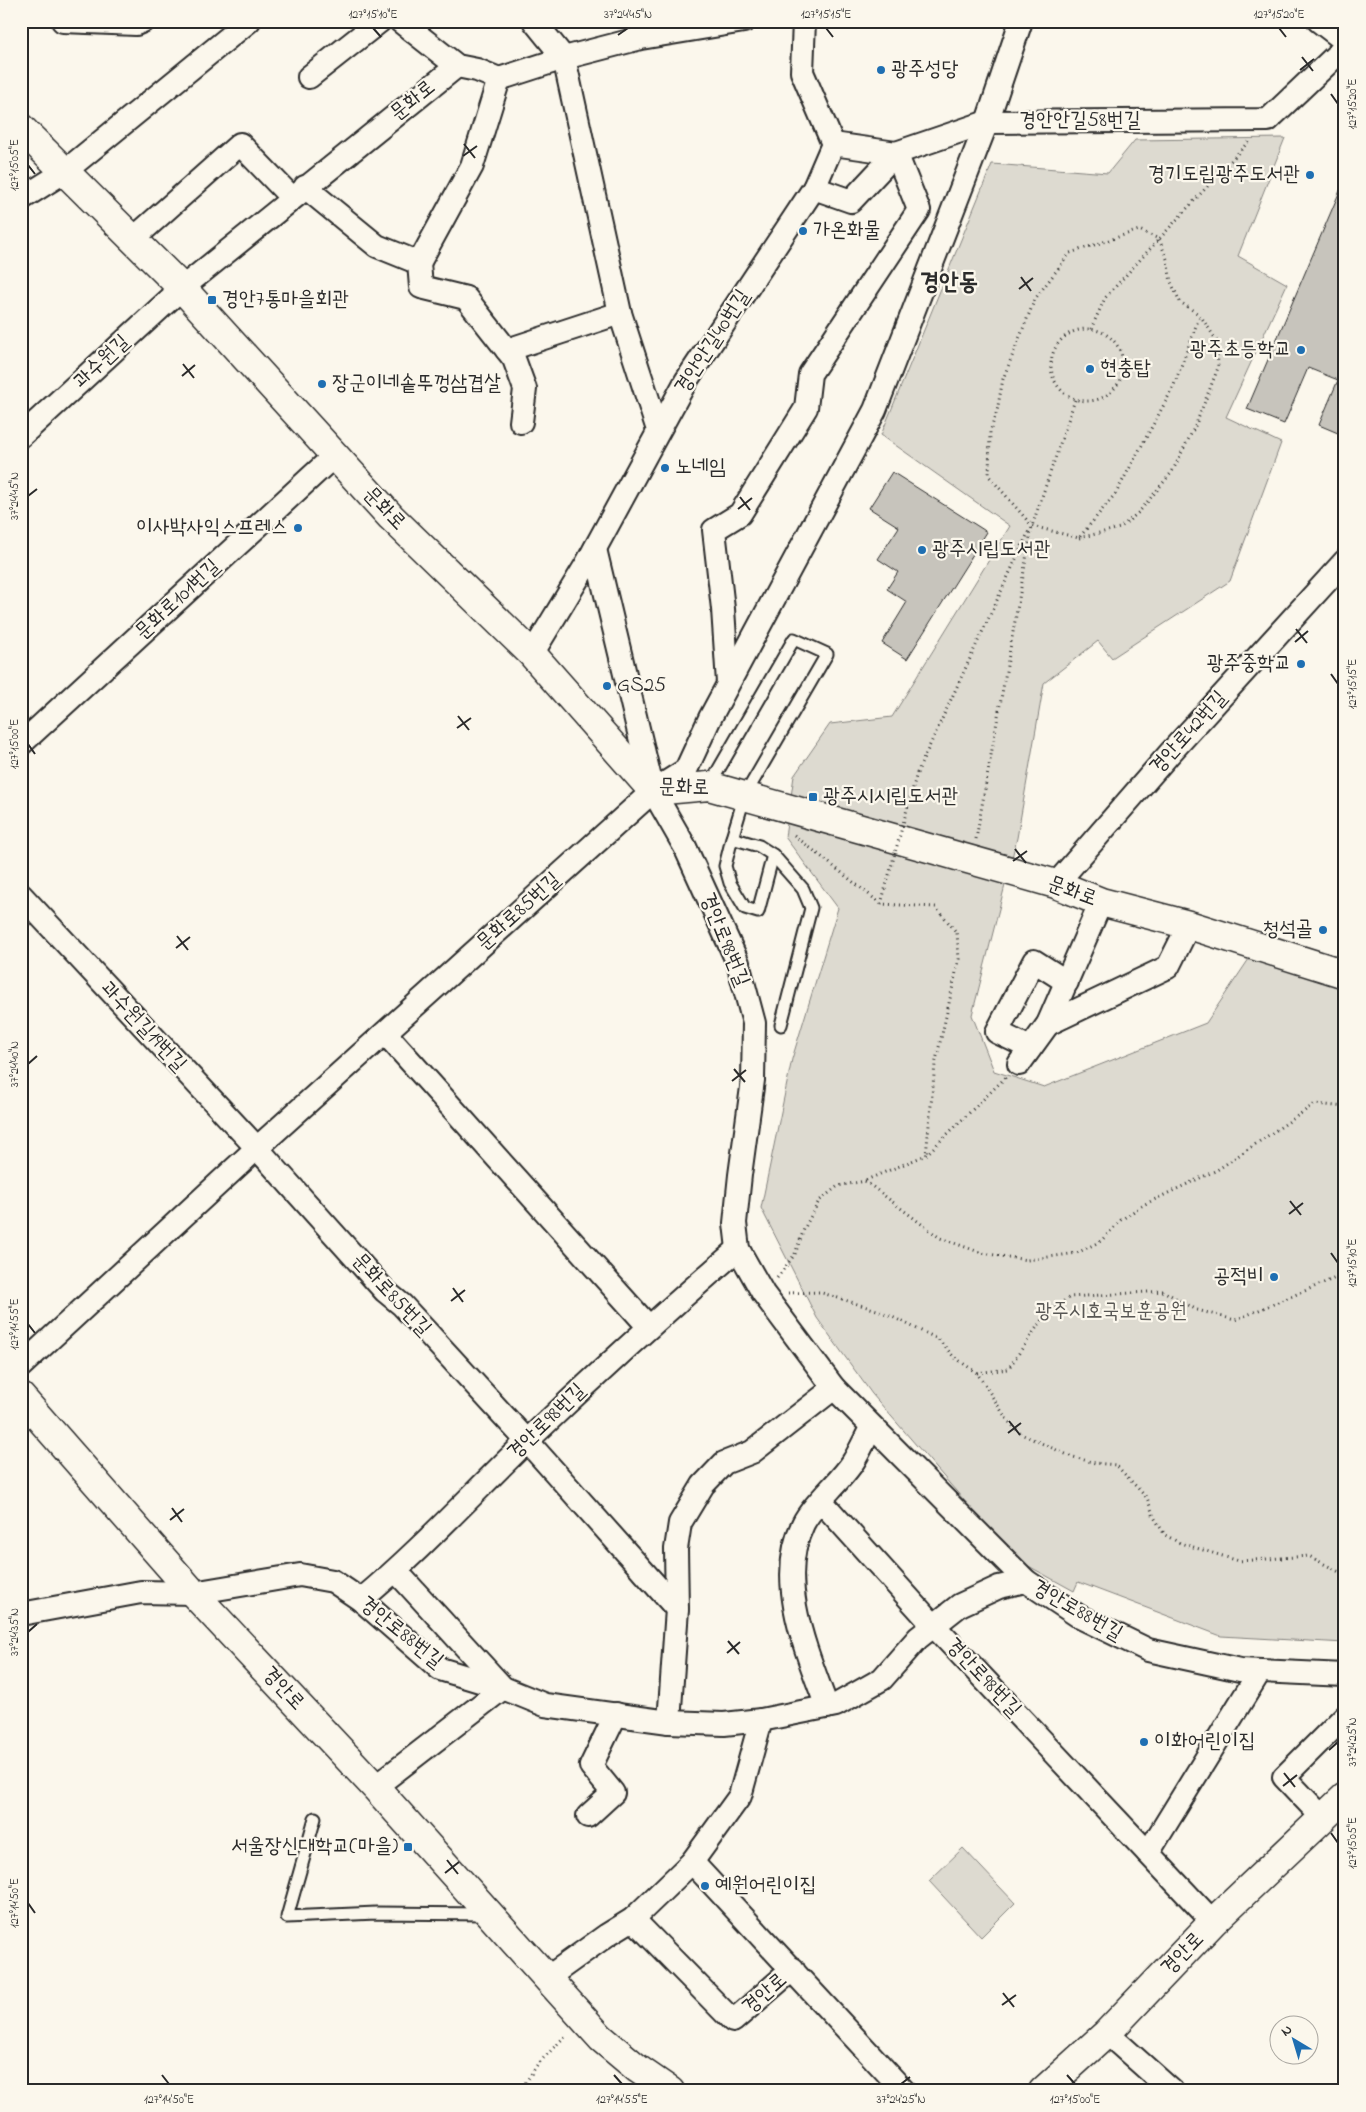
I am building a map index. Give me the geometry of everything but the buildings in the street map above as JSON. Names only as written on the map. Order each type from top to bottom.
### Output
[{"type":"street","points":[[63,21],[136,24],[143,21]]},
{"type":"street","points":[[21,199],[64,172],[248,21]]},
{"type":"street","points":[[309,77],[380,21]]},
{"type":"street","points":[[400,21],[457,66],[476,70],[499,79],[564,58],[641,38],[744,21]]},
{"type":"street","points":[[534,21],[564,58],[620,314],[658,430]]},
{"type":"street","points":[[728,683],[723,609],[714,530],[740,514],[806,408],[810,374],[919,210],[896,153],[833,144],[802,72],[804,21]]},
{"type":"street","name":"문화로85번길","points":[[21,1366],[257,1148],[652,791],[686,770],[728,683],[875,410],[987,122],[1020,21]]},
{"type":"street","points":[[1318,21],[1345,41]]},
{"type":"street","points":[[1268,120],[1345,46]]},
{"type":"street","name":"문화로","points":[[182,288],[298,192],[457,66]]},
{"type":"street","points":[[499,79],[472,166],[419,263],[421,287],[466,298],[514,359],[526,389],[520,422]]},
{"type":"street","name":"경안안길58번길","points":[[814,188],[851,201],[896,153],[987,122],[1268,120]]},
{"type":"street","name":"문화로","points":[[21,128],[182,288],[391,517],[532,654],[652,791],[709,786],[972,862],[1056,884],[1101,902],[1189,925],[1345,974]]},
{"type":"street","points":[[132,240],[240,144],[298,192],[377,246],[419,263]]},
{"type":"street","name":"경안안길40번길","points":[[532,654],[595,549],[686,381],[814,188],[833,144]]},
{"type":"street","name":"과수원길","points":[[21,436],[182,288]]},
{"type":"street","points":[[507,350],[620,314]]},
{"type":"street","name":"문화로101번길","points":[[21,744],[334,456]]},
{"type":"street","name":"경안로98번길","points":[[595,549],[652,791],[685,847],[738,963],[754,1023],[754,1080],[735,1223],[738,1250],[762,1293],[834,1388],[871,1428],[1026,1581]]},
{"type":"street","name":"경안로42번길","points":[[1056,884],[1170,753],[1345,561]]},
{"type":"street","points":[[1067,982],[1034,961],[996,1032],[1025,1056],[1048,1024],[1067,982],[1101,902]]},
{"type":"street","name":"과수원길19번길","points":[[24,904],[257,1148]]},
{"type":"street","points":[[1048,1024],[1168,967],[1189,925]]},
{"type":"street","points":[[385,1033],[648,1326]]},
{"type":"street","name":"문화로85번길","points":[[257,1148],[385,1291],[402,1306],[527,1441],[677,1609]]},
{"type":"street","name":"경안로98번길","points":[[361,1600],[396,1571],[527,1441],[648,1326],[738,1250]]},
{"type":"street","points":[[669,1722],[677,1609],[676,1549],[680,1523],[703,1485],[724,1463],[752,1452],[834,1388]]},
{"type":"street","name":"경안로","points":[[21,1397],[193,1593],[375,1787],[601,2038],[638,2069],[670,2091]]},
{"type":"street","points":[[827,1707],[806,1649],[793,1601],[794,1550],[803,1523],[853,1462],[871,1428]]},
{"type":"street","name":"경안로98번길","points":[[822,1501],[934,1626],[1213,1922]]},
{"type":"street","points":[[375,1787],[503,1688],[396,1571]]},
{"type":"street","name":"경안로88번길","points":[[21,1614],[141,1592],[193,1593],[300,1575],[333,1581],[361,1600],[440,1669],[503,1688],[545,1705],[669,1722],[724,1724],[761,1720],[836,1706],[882,1679],[918,1638],[960,1605],[998,1587],[1026,1581],[1080,1617],[1148,1650],[1240,1670],[1345,1675]]},
{"type":"street","points":[[1148,1853],[1260,1671]]},
{"type":"street","points":[[588,1816],[613,1793],[591,1766],[616,1714]]},
{"type":"street","points":[[1323,1818],[1284,1777],[1345,1716]]},
{"type":"street","points":[[547,1978],[607,1934],[632,1919],[692,1862],[740,1796],[761,1720]]},
{"type":"street","name":"경안로","points":[[1043,2091],[1107,2033],[1213,1922],[1345,1797]]},
{"type":"street","name":"경안로","points":[[632,1919],[733,2021],[793,1969],[692,1862]]},
{"type":"street","points":[[793,1969],[904,2091]]},
{"type":"street","points":[[1107,2033],[1172,2091]]},
{"type":"lane","points":[[709,786],[794,638],[827,654],[745,796],[725,866],[730,883],[745,908],[758,912],[773,855]]},
{"type":"lane","points":[[732,838],[759,846],[773,855],[803,889],[811,908],[781,1025]]},
{"type":"lane","points":[[315,1818],[286,1917],[376,1913],[488,1914]]},
{"type":"path","points":[[1091,329],[1105,298],[1268,120]]},
{"type":"path","points":[[1139,230],[1159,239],[1167,259],[1171,282],[1180,302],[1200,316],[1216,341],[1218,368],[1196,424],[1172,472],[1139,512],[1120,528],[1079,538],[1032,526],[990,476],[990,432],[997,411],[1002,379],[1035,299],[1070,253],[1139,230]]},
{"type":"path","points":[[1079,538],[1116,493],[1173,388],[1200,316]]},
{"type":"path","points":[[1091,329],[1103,332],[1113,339],[1120,349],[1124,361],[1123,374],[1118,385],[1110,394],[1099,400],[1087,402],[1075,400],[1064,394],[1056,385],[1051,363],[1053,351],[1064,338],[1080,330],[1091,329]]},
{"type":"path","points":[[881,904],[917,773],[1032,526],[1075,400]]},
{"type":"path","points":[[972,862],[1032,526]]},
{"type":"path","points":[[790,832],[881,904],[936,907],[957,933],[959,959],[935,1065],[926,1154]]},
{"type":"path","points":[[762,1293],[796,1254],[804,1229],[819,1201],[838,1186],[865,1181],[926,1154],[1025,1056]]},
{"type":"path","points":[[865,1181],[940,1238],[982,1253],[1027,1260],[1077,1253],[1101,1241],[1121,1220],[1142,1205],[1217,1170],[1315,1104],[1345,1107]]},
{"type":"path","points":[[977,1373],[1008,1369],[1048,1311],[1070,1297],[1163,1291],[1196,1310],[1235,1320],[1345,1274]]},
{"type":"path","points":[[762,1293],[819,1292],[880,1311],[938,1339],[954,1357],[977,1373],[1008,1421],[1021,1434],[1070,1456],[1095,1463],[1116,1465],[1147,1498],[1154,1517],[1165,1535],[1180,1543],[1239,1561],[1309,1556],[1345,1575]]},
{"type":"path","points":[[520,2091],[537,2065],[582,2017]]},
{"type":"green space","name":"광주시호국보훈공원","points":[[1285,138],[1238,256],[1287,284],[1226,417],[1281,443],[1230,581],[1112,658],[1098,641],[1044,683],[1017,838],[972,1015],[994,1071],[1044,1087],[1206,1023],[1253,953],[1345,980],[1345,1643],[1221,1636],[1078,1582],[1074,1591],[1014,1558],[872,1394],[817,1318],[761,1208],[792,1059],[838,908],[785,837],[794,776],[830,724],[892,717],[1010,526],[881,435],[992,164],[1108,173],[1135,140]]},
{"type":"green space","points":[[963,1848],[1015,1903],[981,1937],[929,1881]]},
{"type":"place","name":"광주성당","points":[[881,70]]},
{"type":"place","name":"경기도립광주도서관","points":[[1310,175]]},
{"type":"place","name":"가온화물","points":[[803,231]]},
{"type":"place","name":"경안7통마을회관","points":[[212,300]]},
{"type":"place","name":"광주초등학교","points":[[1301,350]]},
{"type":"place","name":"현충탑","points":[[1090,369]]},
{"type":"place","name":"장군이네솥뚜껑삼겹살","points":[[322,384]]},
{"type":"place","name":"노네임","points":[[665,468]]},
{"type":"place","name":"이사박사익스프레스","points":[[298,528]]},
{"type":"place","name":"광주시립도서관","points":[[922,550]]},
{"type":"place","name":"광주중학교","points":[[1301,664]]},
{"type":"place","name":"GS25","points":[[607,686]]},
{"type":"place","name":"광주시시립도서관","points":[[813,797]]},
{"type":"place","name":"청석골","points":[[1323,930]]},
{"type":"place","name":"공적비","points":[[1274,1277]]},
{"type":"place","name":"이화어린이집","points":[[1144,1742]]},
{"type":"place","name":"서울장신대학교(마을)","points":[[408,1847]]},
{"type":"place","name":"예원어린이집","points":[[705,1886]]},
{"type":"district","name":"경안동","points":[[949,283]]}]
